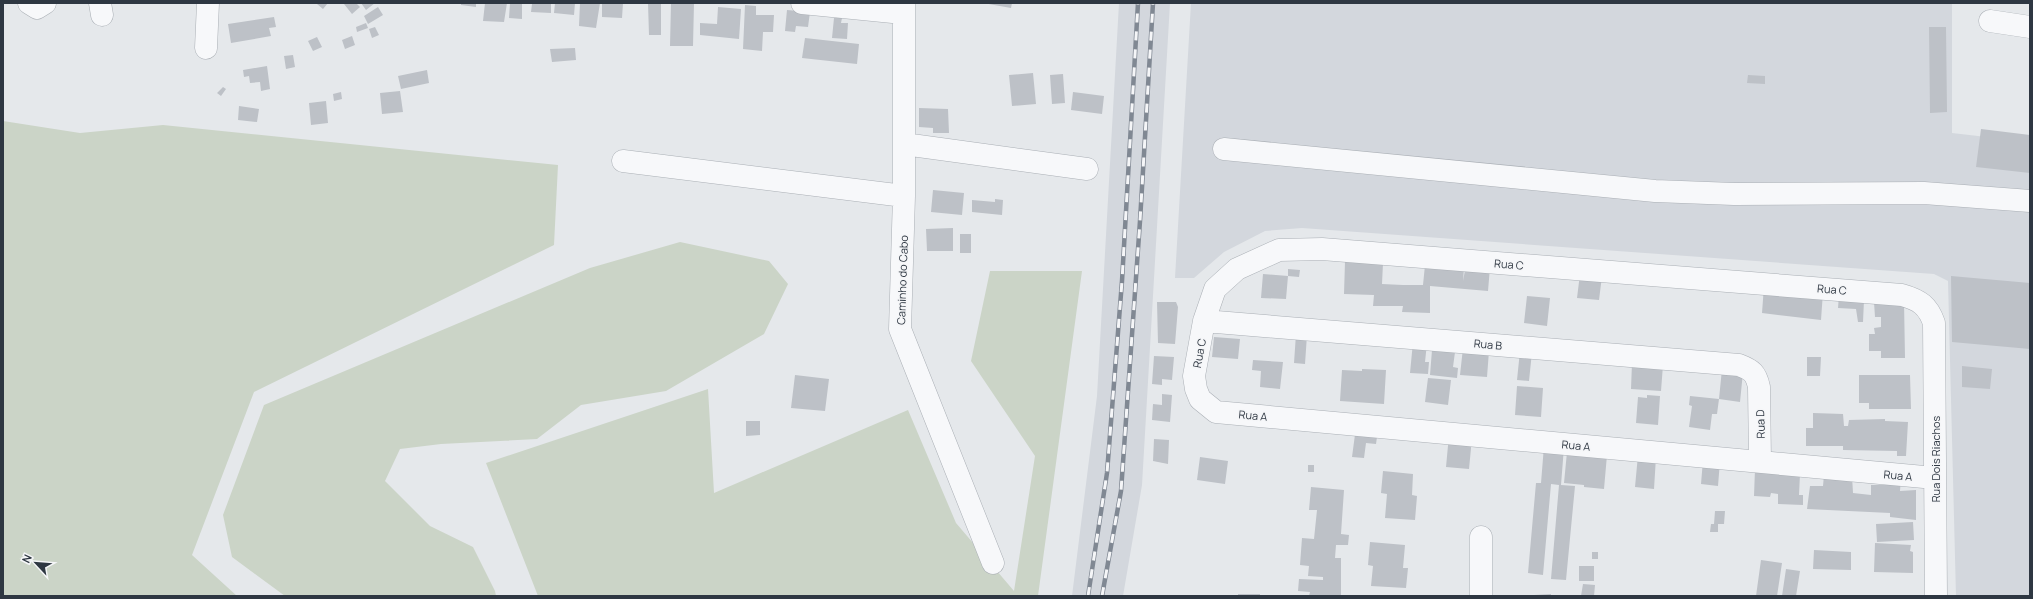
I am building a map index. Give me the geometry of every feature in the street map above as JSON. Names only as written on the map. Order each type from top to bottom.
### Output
[{"type":"street","points":[[206,48],[208,3]]},
{"type":"street","points":[[802,3],[904,8]]},
{"type":"street","name":"Caminho do Cabo","points":[[904,8],[904,196],[900,329],[993,563]]},
{"type":"street","points":[[1990,21],[2030,27]]},
{"type":"street","points":[[904,144],[1087,169]]},
{"type":"street","points":[[1224,149],[1655,191],[1734,194],[1924,193],[2030,201]]},
{"type":"street","points":[[623,161],[904,196]]},
{"type":"street","name":"Rua C","points":[[1216,412],[1200,399],[1196,389],[1194,376],[1204,321],[1215,289],[1237,269],[1279,250],[1322,249],[1902,295],[1917,299],[1925,305],[1934,323]]},
{"type":"street","name":"Rua B","points":[[1204,321],[1739,365],[1755,372],[1759,387]]},
{"type":"street","name":"Rua Dois Riachos","points":[[1934,323],[1936,393],[1936,596]]},
{"type":"street","name":"Rua D","points":[[1759,387],[1760,462]]},
{"type":"street","name":"Rua A","points":[[1216,412],[1935,478]]},
{"type":"street","points":[[1481,537],[1481,596]]},
{"type":"shaded area","points":[[1119,3],[1170,3],[1142,485],[1123,596],[1072,596],[1097,396]]},
{"type":"shaded area","points":[[1191,3],[1952,3],[1952,133],[2030,142],[2030,596],[1956,596],[1948,281],[1934,274],[1302,228],[1265,231],[1224,252],[1194,278],[1175,278]]},
{"type":"shaded area","points":[[3,121],[80,133],[163,125],[558,165],[554,245],[254,392],[192,555],[237,596],[3,596]]},
{"type":"shaded area","points":[[680,242],[769,261],[788,284],[764,334],[666,391],[581,405],[537,439],[441,444],[400,449],[385,481],[430,526],[473,547],[495,591],[496,596],[285,596],[232,557],[223,515],[264,405],[590,268]]},
{"type":"shaded area","points":[[990,271],[1082,271],[1038,596],[538,596],[486,463],[708,389],[714,493],[908,410],[956,523],[1014,591],[1035,456],[971,361]]},
{"type":"building","points":[[328,3],[323,9],[317,4]]},
{"type":"building","points":[[356,3],[360,7],[352,14],[344,4]]},
{"type":"building","points":[[361,3],[375,3],[366,10]]},
{"type":"building","points":[[461,3],[476,3],[476,7],[461,5]]},
{"type":"building","points":[[485,3],[507,3],[504,22],[483,21]]},
{"type":"building","points":[[510,3],[522,3],[522,19],[509,18]]},
{"type":"building","points":[[528,3],[551,3],[551,13],[531,12],[532,4]]},
{"type":"building","points":[[555,3],[575,3],[574,15],[554,13]]},
{"type":"building","points":[[580,3],[600,3],[596,28],[579,26]]},
{"type":"building","points":[[602,3],[623,3],[622,18],[602,17]]},
{"type":"building","points":[[648,3],[661,3],[661,35],[649,35]]},
{"type":"building","points":[[671,3],[694,3],[693,46],[670,46]]},
{"type":"building","points":[[983,3],[1012,3],[1011,8]]},
{"type":"building","points":[[745,5],[756,6],[756,15],[774,15],[773,32],[763,32],[762,51],[743,49]]},
{"type":"building","points":[[378,7],[383,15],[368,24],[364,16]]},
{"type":"building","points":[[718,7],[741,9],[739,39],[700,35],[700,23],[717,24]]},
{"type":"building","points":[[787,10],[810,12],[808,27],[796,26],[795,32],[785,31]]},
{"type":"building","points":[[274,17],[276,27],[269,28],[271,36],[231,43],[228,24]]},
{"type":"building","points":[[834,18],[842,18],[841,23],[848,23],[847,39],[832,38]]},
{"type":"building","points":[[366,23],[368,28],[357,32],[356,27]]},
{"type":"building","points":[[375,27],[379,35],[372,38],[369,29]]},
{"type":"building","points":[[1929,27],[1946,27],[1947,112],[1930,113]]},
{"type":"building","points":[[352,36],[355,45],[345,49],[342,40]]},
{"type":"building","points":[[317,37],[322,47],[313,51],[308,41]]},
{"type":"building","points":[[805,38],[859,44],[857,64],[802,58]]},
{"type":"building","points":[[575,48],[576,60],[552,62],[550,49]]},
{"type":"building","points":[[293,55],[295,67],[286,69],[284,56]]},
{"type":"building","points":[[267,66],[270,89],[261,91],[260,82],[250,83],[249,76],[244,77],[243,70]]},
{"type":"building","points":[[427,70],[429,83],[401,89],[398,76]]},
{"type":"building","points":[[1033,73],[1036,104],[1012,106],[1009,75]]},
{"type":"building","points":[[1063,74],[1065,103],[1052,104],[1050,75]]},
{"type":"building","points":[[1748,75],[1765,76],[1765,84],[1747,83]]},
{"type":"building","points":[[223,87],[226,89],[221,96],[217,93]]},
{"type":"building","points":[[400,91],[403,112],[382,114],[380,93]]},
{"type":"building","points":[[341,92],[342,99],[334,101],[333,94]]},
{"type":"building","points":[[1073,92],[1104,96],[1102,114],[1071,110]]},
{"type":"building","points":[[326,101],[328,123],[311,125],[309,103]]},
{"type":"building","points":[[239,106],[259,109],[257,122],[238,120]]},
{"type":"building","points":[[919,108],[948,109],[949,133],[933,133],[933,128],[919,127]]},
{"type":"building","points":[[1981,129],[2030,135],[2030,173],[1976,167]]},
{"type":"building","points":[[933,190],[964,193],[962,215],[931,212]]},
{"type":"building","points":[[995,199],[1003,200],[1002,215],[972,212],[972,200],[995,202]]},
{"type":"building","points":[[953,228],[953,251],[927,251],[926,229]]},
{"type":"building","points":[[960,234],[971,234],[971,253],[960,253]]},
{"type":"building","points":[[1345,262],[1383,263],[1382,284],[1403,285],[1423,285],[1425,265],[1464,268],[1463,281],[1466,265],[1490,267],[1488,291],[1430,286],[1430,313],[1402,312],[1403,306],[1373,306],[1374,295],[1344,294]]},
{"type":"building","points":[[1288,269],[1300,270],[1299,277],[1288,276]]},
{"type":"building","points":[[1263,274],[1288,276],[1286,299],[1261,298]]},
{"type":"building","points":[[1580,274],[1602,276],[1599,300],[1577,298]]},
{"type":"building","points":[[1951,276],[2030,283],[2030,349],[1952,342]]},
{"type":"building","points":[[1764,286],[1823,292],[1821,320],[1762,313]]},
{"type":"building","points":[[1839,295],[1864,300],[1863,322],[1858,322],[1856,309],[1838,308]]},
{"type":"building","points":[[1527,296],[1550,298],[1547,326],[1524,323]]},
{"type":"building","points":[[1904,301],[1905,358],[1881,358],[1881,351],[1869,351],[1869,334],[1875,334],[1874,328],[1881,327],[1881,317],[1875,317],[1874,302]]},
{"type":"building","points":[[1157,302],[1176,302],[1178,307],[1175,344],[1158,343]]},
{"type":"building","points":[[1296,334],[1307,335],[1305,364],[1294,363]]},
{"type":"building","points":[[1214,337],[1240,339],[1238,359],[1212,357]]},
{"type":"building","points":[[1413,342],[1427,343],[1425,362],[1429,362],[1428,374],[1410,373]]},
{"type":"building","points":[[1463,348],[1489,351],[1487,377],[1460,375]]},
{"type":"building","points":[[1432,350],[1455,352],[1453,367],[1458,368],[1457,378],[1430,375]]},
{"type":"building","points":[[1520,351],[1532,352],[1529,381],[1517,380]]},
{"type":"building","points":[[1154,356],[1174,357],[1172,380],[1162,379],[1162,385],[1152,384]]},
{"type":"building","points":[[1807,357],[1821,357],[1820,376],[1807,376]]},
{"type":"building","points":[[1253,360],[1283,362],[1280,389],[1260,387],[1261,371],[1252,370]]},
{"type":"building","points":[[1632,363],[1663,365],[1661,391],[1631,389]]},
{"type":"building","points":[[1962,366],[1992,369],[1990,389],[1962,387]]},
{"type":"building","points":[[1362,369],[1386,370],[1384,404],[1340,401],[1342,370],[1362,371]]},
{"type":"building","points":[[1722,369],[1743,372],[1740,402],[1719,399]]},
{"type":"building","points":[[795,375],[829,379],[825,411],[791,408]]},
{"type":"building","points":[[1859,375],[1910,375],[1911,409],[1869,409],[1869,403],[1859,403]]},
{"type":"building","points":[[1428,378],[1451,380],[1448,405],[1425,402]]},
{"type":"building","points":[[1517,386],[1543,388],[1541,417],[1515,415]]},
{"type":"building","points":[[1162,394],[1172,395],[1170,422],[1152,420],[1153,404],[1162,405]]},
{"type":"building","points":[[1647,395],[1660,396],[1658,425],[1636,423],[1638,397],[1647,398]]},
{"type":"building","points":[[1690,396],[1719,399],[1717,414],[1712,414],[1710,430],[1689,427],[1692,406],[1689,405]]},
{"type":"building","points":[[1813,413],[1843,414],[1844,426],[1848,426],[1849,420],[1885,419],[1885,421],[1908,422],[1906,456],[1897,456],[1897,451],[1843,450],[1843,446],[1806,446],[1806,428],[1813,428]]},
{"type":"building","points":[[746,421],[760,421],[760,435],[746,436]]},
{"type":"building","points":[[1356,427],[1378,430],[1376,444],[1366,443],[1364,458],[1352,457]]},
{"type":"building","points":[[1449,435],[1472,438],[1469,469],[1446,467]]},
{"type":"building","points":[[1154,439],[1169,440],[1168,464],[1153,461]]},
{"type":"building","points":[[1544,446],[1564,447],[1561,485],[1575,486],[1566,580],[1551,579],[1559,485],[1551,484],[1543,575],[1528,573],[1536,483],[1541,483]]},
{"type":"building","points":[[1567,452],[1607,455],[1604,489],[1564,483]]},
{"type":"building","points":[[1638,455],[1656,457],[1654,489],[1635,487]]},
{"type":"building","points":[[1200,457],[1228,461],[1225,484],[1197,480]]},
{"type":"building","points":[[1703,460],[1720,461],[1718,486],[1701,484]]},
{"type":"building","points":[[1308,465],[1314,465],[1314,472],[1308,472]]},
{"type":"building","points":[[1755,469],[1800,474],[1799,495],[1803,495],[1803,505],[1778,504],[1778,494],[1771,493],[1770,497],[1754,496]]},
{"type":"building","points":[[1383,471],[1413,474],[1412,495],[1417,496],[1415,520],[1385,518],[1387,494],[1381,493]]},
{"type":"building","points":[[1824,475],[1852,476],[1853,493],[1871,495],[1871,485],[1890,485],[1890,478],[1901,478],[1900,491],[1916,490],[1916,520],[1890,517],[1890,513],[1807,509],[1810,486],[1823,486]]},
{"type":"building","points":[[1311,487],[1344,490],[1341,534],[1349,535],[1348,545],[1336,545],[1335,558],[1341,558],[1341,596],[1309,596],[1310,592],[1298,591],[1299,579],[1323,580],[1323,577],[1308,576],[1309,566],[1300,565],[1302,538],[1314,539],[1317,510],[1309,510]]},
{"type":"building","points":[[1715,511],[1725,511],[1724,524],[1718,524],[1718,532],[1710,532],[1711,524],[1714,524]]},
{"type":"building","points":[[1913,522],[1914,540],[1877,542],[1876,524]]},
{"type":"building","points":[[1370,542],[1405,545],[1403,568],[1408,568],[1406,588],[1371,586],[1373,566],[1368,565]]},
{"type":"building","points":[[1875,543],[1911,545],[1910,551],[1913,552],[1913,573],[1874,572]]},
{"type":"building","points":[[1814,550],[1851,552],[1851,570],[1813,569]]},
{"type":"building","points":[[1592,552],[1598,552],[1598,559],[1592,559]]},
{"type":"building","points":[[1761,560],[1782,563],[1777,596],[1756,596]]},
{"type":"building","points":[[1579,566],[1594,566],[1594,581],[1579,581]]},
{"type":"building","points":[[1786,569],[1800,571],[1796,596],[1782,596]]},
{"type":"building","points":[[1583,584],[1595,585],[1594,596],[1581,596]]},
{"type":"building","points":[[1238,594],[1260,594],[1260,596],[1238,596]]},
{"type":"building","points":[[1551,594],[1551,596],[1534,596],[1534,595]]},
{"type":"railway","points":[[1088,596],[1107,473],[1122,281],[1138,3]]},
{"type":"railway","points":[[1102,596],[1121,491],[1140,221],[1153,3]]}]
